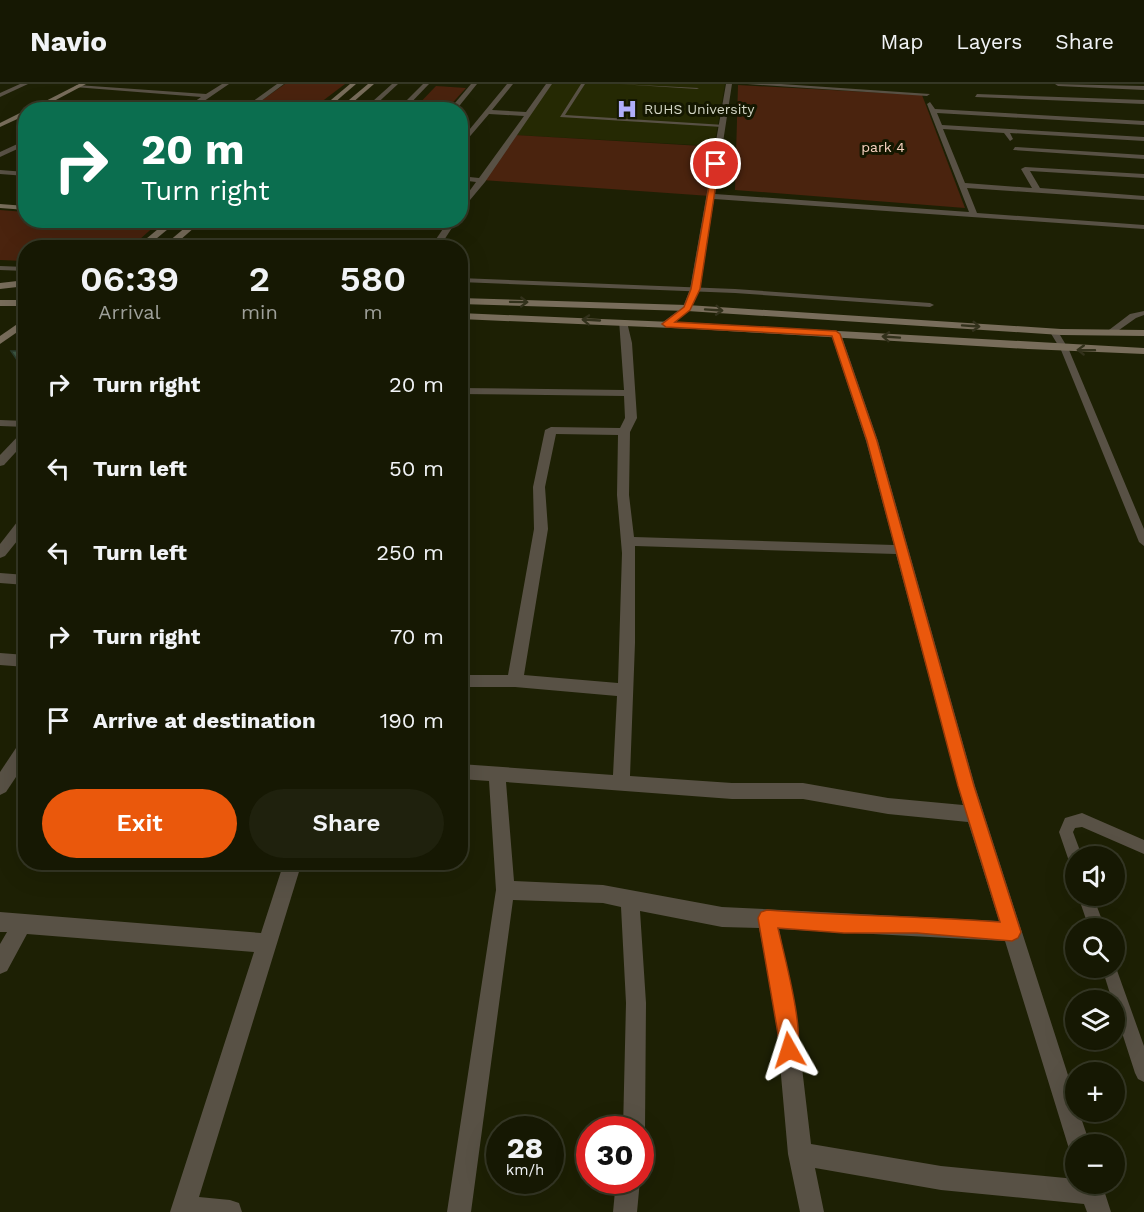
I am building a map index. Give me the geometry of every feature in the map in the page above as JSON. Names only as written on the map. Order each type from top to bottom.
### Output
[{"type":"street","points":[[0,95],[25,84]]},
{"type":"street","points":[[123,90],[135,84]]},
{"type":"street","points":[[198,102],[226,84]]},
{"type":"street","points":[[255,102],[281,84]]},
{"type":"street","points":[[332,102],[353,84]]},
{"type":"street","points":[[350,102],[371,84]]},
{"type":"street","points":[[375,102],[396,84]]},
{"type":"street","points":[[408,102],[426,84]]},
{"type":"street","points":[[459,102],[474,84]]},
{"type":"street","points":[[501,84],[510,84]]},
{"type":"street","points":[[468,136],[510,84]]},
{"type":"street","points":[[468,199],[549,84]]},
{"type":"street","points":[[666,324],[687,308],[695,289],[729,84]]},
{"type":"street","points":[[750,84],[874,88],[927,94]]},
{"type":"street","points":[[923,84],[974,215]]},
{"type":"street","points":[[1058,84],[1144,88]]},
{"type":"street","points":[[46,102],[80,86],[207,96]]},
{"type":"street","points":[[986,114],[975,93],[1144,102]]},
{"type":"street","points":[[490,110],[530,112]]},
{"type":"street","points":[[933,111],[1144,123]]},
{"type":"street","points":[[0,125],[18,116]]},
{"type":"street","points":[[939,127],[1144,139]]},
{"type":"street","points":[[1006,131],[1037,190]]},
{"type":"street","points":[[0,155],[18,146]]},
{"type":"street","points":[[1015,149],[1144,157]]},
{"type":"street","points":[[1025,169],[1144,176]]},
{"type":"street","points":[[14,173],[18,171]]},
{"type":"street","points":[[0,172],[18,173]]},
{"type":"street","points":[[468,179],[482,180]]},
{"type":"street","points":[[962,185],[1144,198]]},
{"type":"street","points":[[711,196],[1144,227]]},
{"type":"street","points":[[0,206],[18,207]]},
{"type":"street","points":[[150,240],[165,228]]},
{"type":"street","points":[[175,240],[190,228]]},
{"type":"street","points":[[0,286],[18,285]]},
{"type":"street","points":[[468,301],[687,308],[1054,332],[1144,333]]},
{"type":"street","points":[[0,303],[18,303]]},
{"type":"street","points":[[468,319],[666,324],[1065,350],[1144,351]]},
{"type":"street","points":[[621,782],[626,690],[628,541],[623,495],[624,432],[631,418],[627,344],[622,322]]},
{"type":"street","points":[[0,341],[18,325]]},
{"type":"street","points":[[836,334],[872,441],[975,814],[1075,1134]]},
{"type":"street","points":[[468,392],[629,393]]},
{"type":"street","points":[[0,423],[18,424]]},
{"type":"street","points":[[515,681],[541,529],[539,487],[551,430],[624,432]]},
{"type":"street","points":[[0,462],[18,443]]},
{"type":"street","points":[[0,553],[18,530]]},
{"type":"street","points":[[628,541],[902,550]]},
{"type":"street","points":[[0,578],[18,579]]},
{"type":"street","points":[[0,659],[18,660]]},
{"type":"street","points":[[468,681],[515,681],[626,690]]},
{"type":"street","points":[[0,787],[18,759]]},
{"type":"street","points":[[468,771],[732,790],[803,791],[888,806],[975,814]]},
{"type":"street","points":[[459,1212],[505,890],[496,773]]},
{"type":"street","points":[[230,1212],[183,1209],[290,870]]},
{"type":"street","points":[[505,890],[603,894],[722,917],[844,924],[917,925],[1012,932]]},
{"type":"street","points":[[630,900],[636,1003],[634,1116]]},
{"type":"street","points":[[767,918],[785,1008],[800,1154],[812,1212]]},
{"type":"street","points":[[0,921],[267,943]]},
{"type":"street","points":[[0,964],[22,924]]},
{"type":"street","points":[[800,1154],[941,1178],[1094,1196]]},
{"type":"street","points":[[625,1212],[627,1194]]},
{"type":"lane","points":[[583,84],[562,116],[722,125]]},
{"type":"lane","points":[[621,84],[696,88]]},
{"type":"lane","points":[[0,268],[18,269]]},
{"type":"lane","points":[[468,280],[695,289],[930,305]]},
{"type":"lane","points":[[1109,333],[1133,316],[1144,313]]},
{"type":"lane","points":[[1054,332],[1065,350],[1144,542]]},
{"type":"lane","points":[[1071,846],[1066,832],[1070,824],[1082,820],[1144,847]]},
{"type":"lane","points":[[1113,978],[1144,1073]]},
{"type":"shaded area","name":"RUHS University","points":[[551,84],[725,84],[714,146],[515,135]]},
{"type":"green space","points":[[285,84],[345,84],[321,102],[259,102]]},
{"type":"green space","name":"park 4","points":[[738,85],[922,95],[965,208],[735,190]]},
{"type":"green space","points":[[436,86],[466,88],[453,102],[421,102]]},
{"type":"green space","points":[[515,135],[719,147],[710,196],[482,180]]},
{"type":"green space","points":[[0,210],[18,211],[18,228],[152,228],[139,240],[18,240],[18,261],[0,260]]},
{"type":"building","points":[[11,351],[18,351],[18,361]]},
{"type":"place","name":"RUHS University","points":[[627,109]]},
{"type":"route","points":[[716,164],[695,289],[687,308],[666,324],[836,334],[872,441],[966,786],[1012,932],[767,918],[785,1008],[789,1050]]}]
